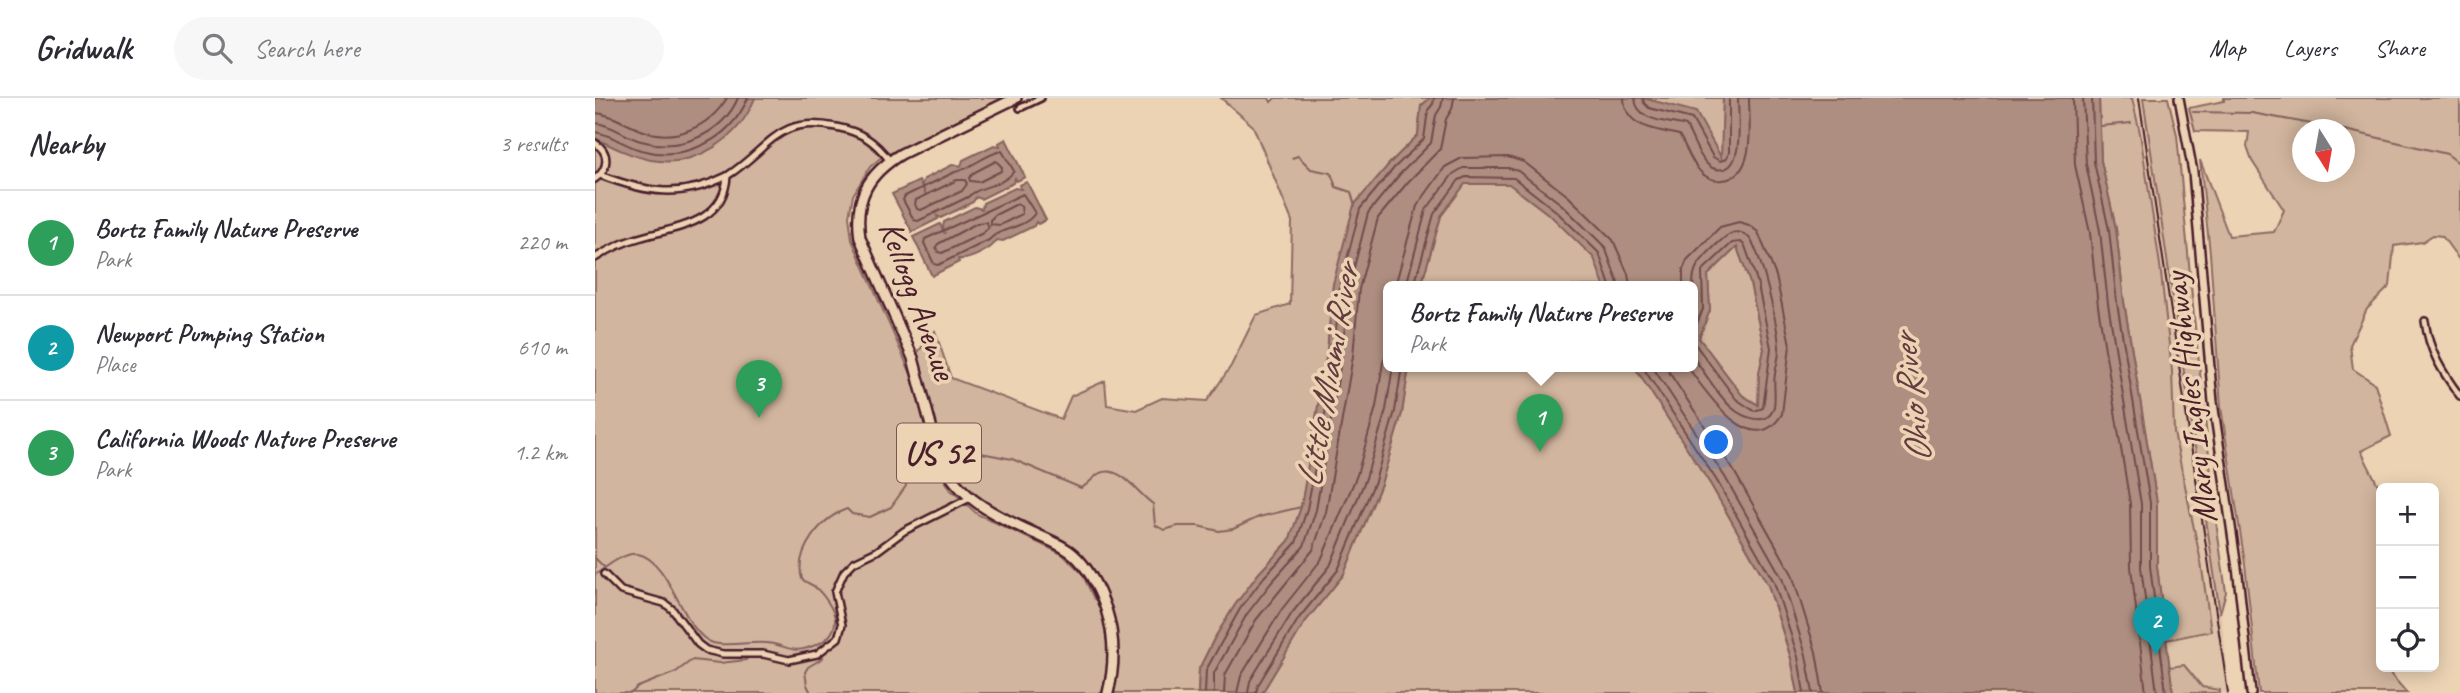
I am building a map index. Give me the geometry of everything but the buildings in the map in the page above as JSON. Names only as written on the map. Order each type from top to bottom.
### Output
[{"type":"main road","name":"Kellogg Avenue","points":[[1016,98],[890,161],[871,179],[862,198],[858,216],[860,238],[913,358],[939,456],[946,471],[969,498],[988,511],[1062,547],[1076,557],[1088,571],[1105,606],[1112,633],[1114,658],[1108,693]]},
{"type":"street","points":[[1020,108],[1041,98]]},
{"type":"street","name":"Mary Ingles Highway","points":[[2179,98],[2193,172],[2213,402],[2251,693]]},
{"type":"street","points":[[595,143],[604,150],[606,158],[605,166],[598,177],[645,190],[670,192],[697,188],[727,176],[749,161],[781,132],[809,123],[866,135],[880,147],[890,161]]},
{"type":"street","points":[[595,258],[615,246],[703,218],[722,200],[727,176]]},
{"type":"street","points":[[2425,321],[2432,352],[2444,375],[2460,396]]},
{"type":"street","points":[[604,574],[621,591],[661,602],[672,609],[706,650],[723,654],[763,654],[789,660],[817,654],[838,638],[842,625],[835,592],[844,572],[854,562],[877,551],[904,531],[969,498]]},
{"type":"shaded area","points":[[595,98],[1016,98],[890,161],[885,154],[870,167],[853,195],[849,216],[852,240],[911,374],[936,466],[951,490],[977,514],[1062,554],[1082,573],[1094,599],[1104,605],[1076,557],[988,511],[946,471],[913,358],[935,331],[951,378],[1061,419],[1071,396],[1105,381],[1107,405],[1136,410],[1162,398],[1207,401],[1231,366],[1256,315],[1290,304],[1292,221],[1253,126],[1221,98],[1269,98],[1271,102],[1275,98],[1430,98],[1421,106],[1418,135],[1389,164],[1333,284],[1317,419],[1301,507],[1289,541],[1259,573],[1214,639],[1199,669],[1198,693],[595,693]]},
{"type":"shaded area","points":[[1643,98],[1723,98],[1722,159],[1654,103]]},
{"type":"shaded area","points":[[2099,98],[2132,98],[2140,133],[2160,265],[2172,371],[2174,433],[2201,562],[2211,631],[2166,640],[2157,566],[2157,503],[2124,302],[2116,229],[2101,161]]},
{"type":"shaded area","points":[[2132,98],[2143,98],[2152,149],[2224,639],[2229,693],[2202,687],[2184,665],[2139,670],[2135,645],[2211,631],[2201,562],[2174,433],[2172,371],[2160,265],[2140,133]]},
{"type":"shaded area","points":[[2143,98],[2168,98],[2177,135],[2194,317],[2226,592],[2220,613]]},
{"type":"shaded area","points":[[2224,98],[2460,98],[2460,261],[2442,236],[2433,235],[2422,242],[2394,246],[2390,286],[2367,309],[2350,345],[2353,369],[2375,384],[2391,436],[2361,451],[2377,483],[2376,672],[2389,672],[2407,693],[2259,693],[2245,564],[2221,407],[2200,160],[2229,236],[2274,232],[2284,210],[2252,161],[2247,147],[2249,132],[2195,131],[2189,108],[2224,101]]},
{"type":"shaded area","points":[[1505,159],[1617,281],[1422,281],[1441,216],[1465,184]]},
{"type":"shaded area","points":[[1737,247],[1750,283],[1764,349],[1759,373],[1759,405],[1742,395],[1699,338],[1710,310],[1708,275]]},
{"type":"shaded area","points":[[1408,372],[1638,372],[1711,485],[1768,585],[1791,659],[1798,693],[1262,693],[1305,622],[1344,574],[1381,484],[1402,413]]},
{"type":"shaded area","points":[[2184,665],[2202,687],[2220,690],[2220,693],[2173,693],[2169,667]]},
{"type":"water","points":[[595,98],[755,98],[748,113],[727,138],[699,155],[668,161],[636,156],[595,138]]},
{"type":"water","points":[[1430,98],[1643,98],[1696,112],[1721,157],[1723,98],[2099,98],[2101,161],[2116,229],[2124,302],[2157,503],[2157,566],[2173,693],[1798,693],[1791,658],[1768,585],[1711,485],[1638,372],[1698,372],[1698,281],[1602,281],[1594,258],[1552,217],[1509,184],[1465,184],[1441,216],[1422,281],[1383,281],[1383,372],[1408,372],[1402,413],[1381,484],[1344,574],[1305,622],[1262,693],[1198,693],[1199,669],[1214,639],[1259,573],[1289,541],[1301,507],[1327,352],[1333,284],[1354,205],[1418,135],[1421,106]],"holes":[[[1737,247],[1750,283],[1764,349],[1759,373],[1758,405],[1742,395],[1699,338],[1710,310],[1708,275]]]},
{"type":"water","points":[[1006,139],[1025,177],[1017,181],[1015,178],[1013,183],[981,199],[976,197],[973,202],[941,218],[937,216],[938,219],[912,232],[892,194],[919,181],[926,195],[922,184],[924,179],[954,164],[961,166],[963,160],[994,145],[1000,146],[999,143]]},
{"type":"water","points":[[1027,182],[1046,220],[1038,224],[1036,222],[1034,226],[1003,241],[997,240],[980,254],[958,259],[959,262],[932,276],[913,237],[940,224],[945,234],[944,222],[975,207],[982,209],[983,203],[1015,188],[1021,189],[1019,185]]},
{"type":"waterway","points":[[2193,112],[2252,113],[2292,120]]},
{"type":"waterway","points":[[2101,126],[2131,123]]},
{"type":"waterway","points":[[2355,132],[2447,154],[2460,164]]},
{"type":"waterway","points":[[1292,158],[1298,156],[1311,169],[1331,173],[1336,187],[1351,192],[1355,206]]},
{"type":"waterway","points":[[961,453],[976,452],[1012,459],[1081,488],[1100,473],[1115,473],[1122,476],[1153,504],[1155,525],[1164,530],[1178,526],[1198,526],[1219,531],[1233,529],[1259,517],[1301,507]]},
{"type":"waterway","points":[[595,575],[621,557],[638,554],[649,559],[659,569],[693,626],[713,643],[760,643],[794,650],[806,649],[832,633],[835,624],[833,611],[825,598],[814,586],[802,579],[802,558],[812,537],[828,520],[847,509],[852,514],[870,517],[891,507],[906,486],[905,466],[932,459]]},
{"type":"waterway","points":[[595,558],[604,567]]},
{"type":"waterway","points":[[811,693],[805,672],[808,667],[823,658],[822,652]]},
{"type":"waterway","points":[[631,693],[638,687],[676,672],[692,660],[720,663],[746,660],[749,655]]},
{"type":"railway","points":[[2139,98],[2228,693]]},
{"type":"place","name":"California Woods Nature Preserve","points":[[759,418]]},
{"type":"place","name":"Bortz Family Nature Preserve","points":[[1540,452]]},
{"type":"place","name":"Newport Pumping Station","points":[[2156,655]]},
{"type":"water label","name":"Little Miami River","points":[[1327,376]]},
{"type":"water label","name":"Ohio River","points":[[1911,399]]}]
